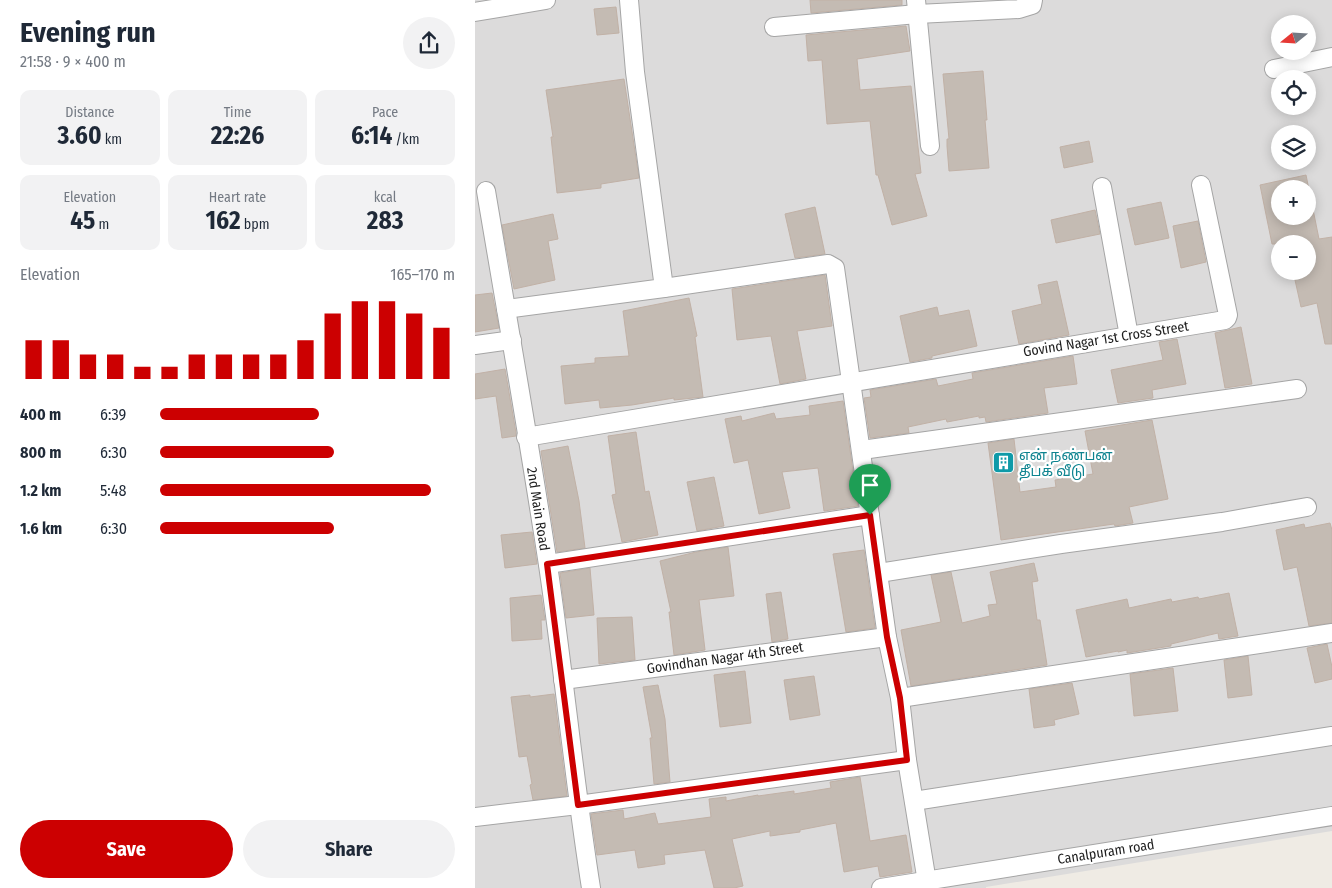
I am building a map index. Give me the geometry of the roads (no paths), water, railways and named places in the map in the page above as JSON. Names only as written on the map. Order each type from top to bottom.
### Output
[{"type":"street","points":[[475,12],[546,0]]},
{"type":"street","points":[[629,0],[635,72],[664,288]]},
{"type":"street","points":[[774,27],[916,7],[1019,9],[1032,5],[1033,0]]},
{"type":"street","points":[[916,7],[930,146]]},
{"type":"street","points":[[1274,69],[1332,57]]},
{"type":"street","name":"Govind Nagar 1st Cross Street","points":[[526,437],[1227,318],[1228,314],[1201,185]]},
{"type":"street","points":[[1102,187],[1129,336]]},
{"type":"street","name":"2nd Main Road","points":[[485,191],[512,340],[547,564],[578,805],[591,888]]},
{"type":"street","points":[[506,309],[828,264],[833,266],[837,272],[887,637],[900,698],[913,801],[927,882]]},
{"type":"street","points":[[475,345],[512,340]]},
{"type":"street","points":[[862,450],[1297,390]]},
{"type":"street","points":[[879,573],[1061,544],[1222,522],[1307,507]]},
{"type":"street","points":[[547,564],[870,515]]},
{"type":"street","points":[[900,698],[1332,633]]},
{"type":"street","name":"Govindhan Nagar 4th Street","points":[[563,680],[887,637]]},
{"type":"street","points":[[913,801],[1332,736]]},
{"type":"street","points":[[475,817],[578,805],[907,760]]},
{"type":"street","name":"Canalpuram road","points":[[881,888],[1332,816]]},
{"type":"place","name":"என் நண்பன் தீபக் வீடு","points":[[1003,463]]}]
